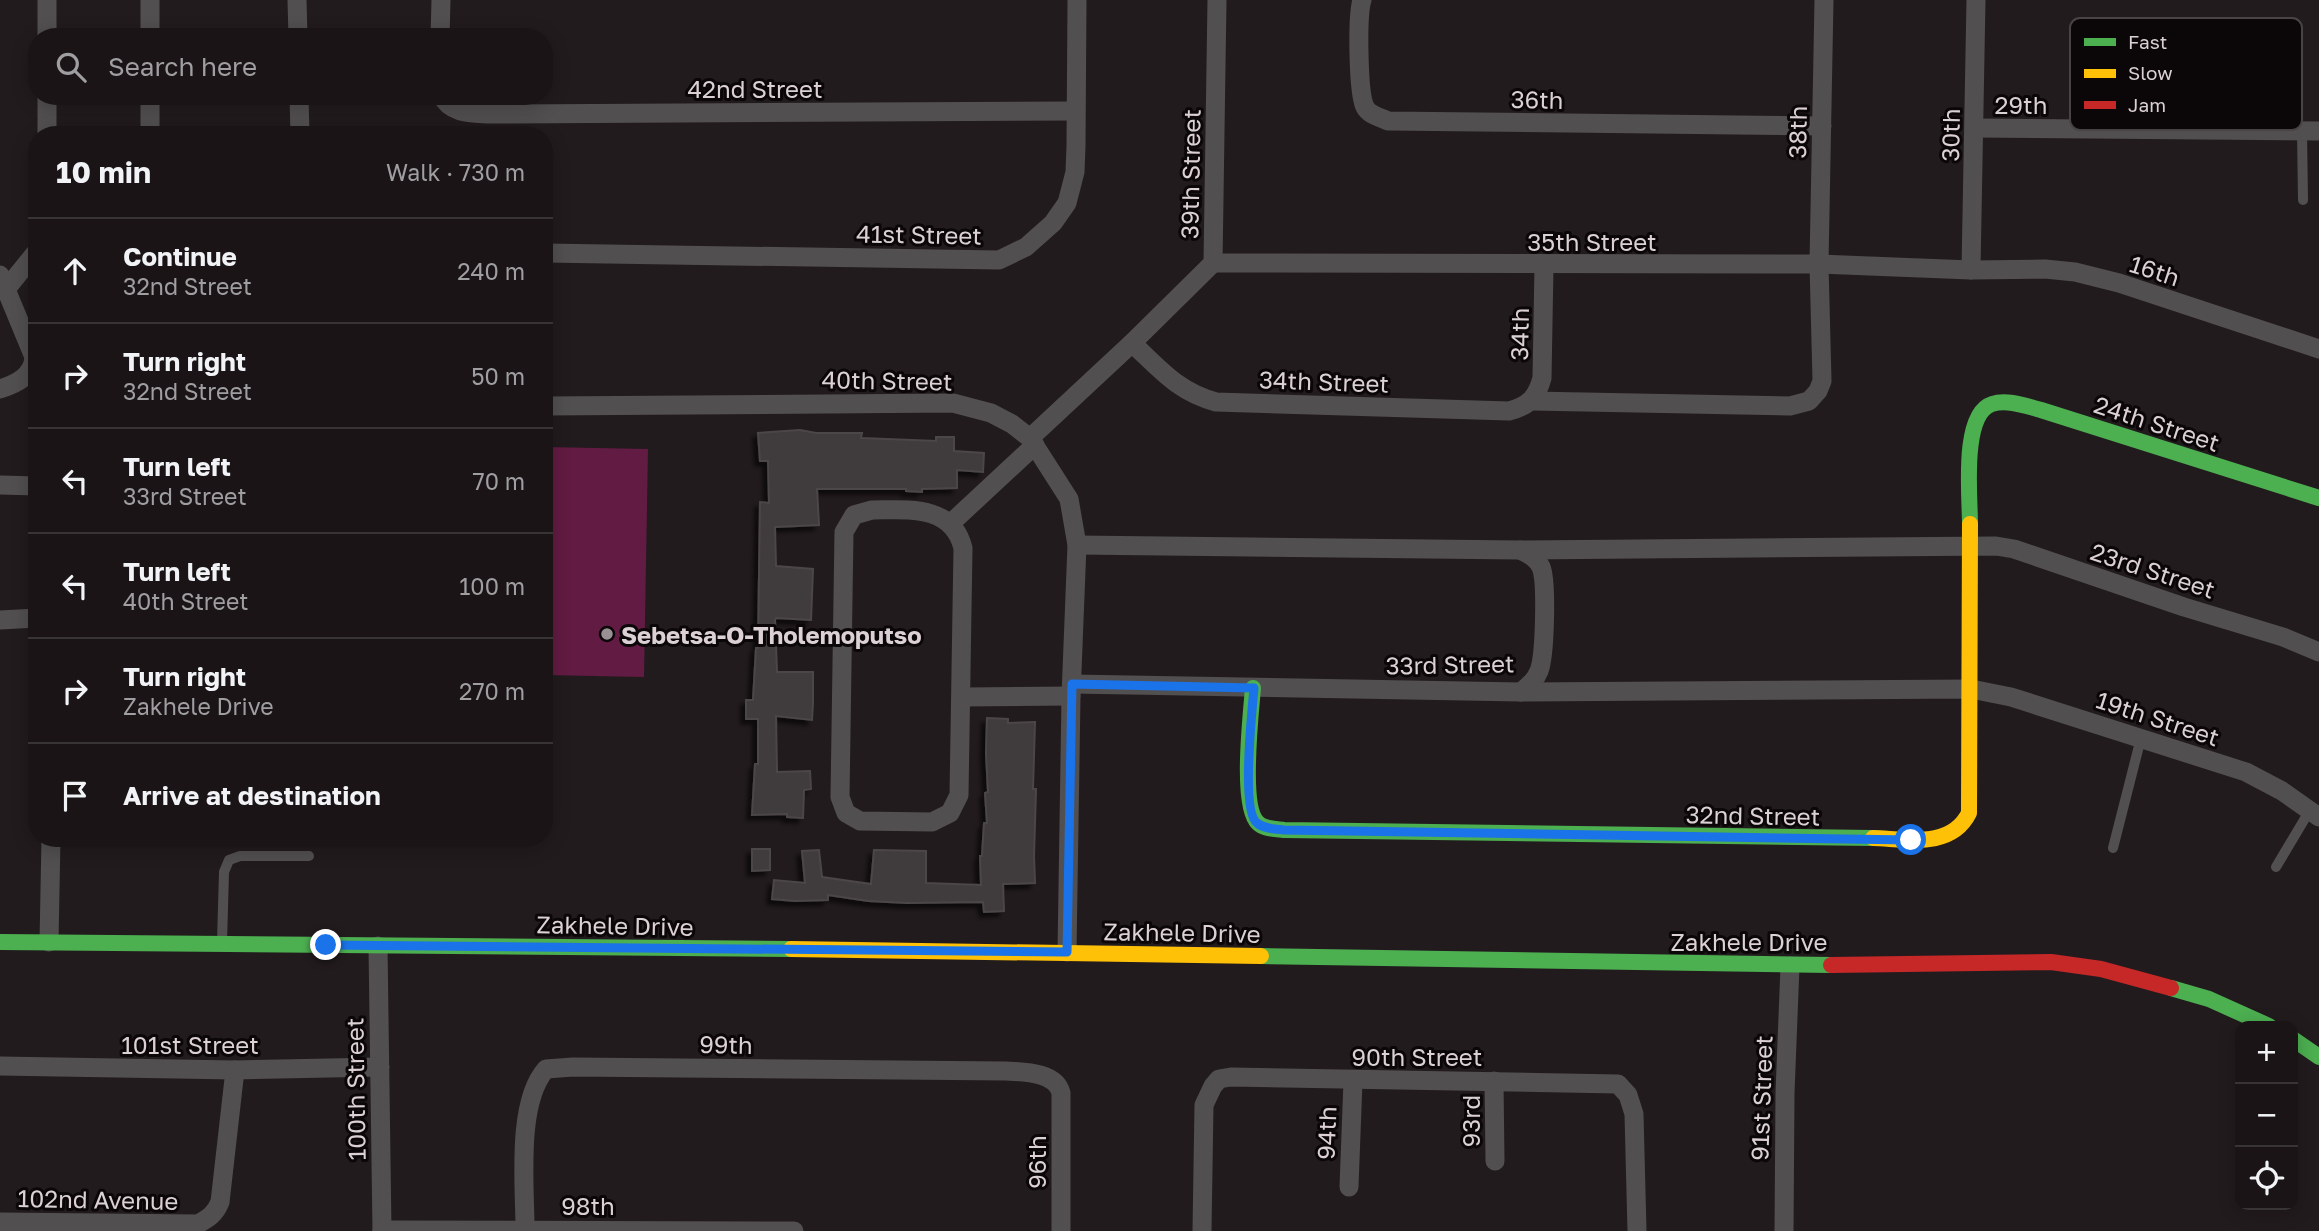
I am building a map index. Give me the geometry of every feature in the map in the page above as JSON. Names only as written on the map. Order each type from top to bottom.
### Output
[{"type":"street","points":[[47,0],[47,28]]},
{"type":"street","points":[[150,0],[150,28]]},
{"type":"street","points":[[297,0],[298,28]]},
{"type":"street","points":[[440,28],[441,0]]},
{"type":"street","name":"41st Street","points":[[553,253],[999,260],[1026,247],[1053,223],[1068,203],[1075,172],[1077,0]]},
{"type":"street","name":"39th Street","points":[[950,524],[1213,263],[1217,0]]},
{"type":"street","name":"36th","points":[[1362,0],[1359,52],[1364,106],[1370,113],[1388,121],[1822,126]]},
{"type":"street","name":"38th","points":[[1532,401],[1790,406],[1809,401],[1818,391],[1822,382],[1819,264],[1824,0]]},
{"type":"street","name":"30th","points":[[1971,270],[1976,0]]},
{"type":"street","points":[[47,105],[47,126]]},
{"type":"street","points":[[150,105],[150,126]]},
{"type":"street","points":[[299,105],[300,126]]},
{"type":"street","name":"42nd Street","points":[[448,105],[463,113],[489,114],[1075,111]]},
{"type":"street","name":"29th","points":[[1975,128],[2070,129]]},
{"type":"street","name":"29th","points":[[2198,130],[2310,131]]},
{"type":"street","points":[[28,259],[3,282],[28,342]]},
{"type":"street","name":"35th Street","points":[[1213,263],[1544,266],[1819,264],[1971,270]]},
{"type":"street","name":"34th","points":[[1532,401],[1542,378],[1544,266]]},
{"type":"street","name":"16th","points":[[1971,270],[2045,269],[2075,272],[2119,283],[2319,349]]},
{"type":"street","name":"34th Street","points":[[1132,343],[1195,397],[1216,402],[1509,411],[1522,408],[1532,401]]},
{"type":"street","points":[[0,389],[18,382],[28,373]]},
{"type":"street","name":"24th Street","points":[[1981,409],[1991,403],[2009,402],[2041,410],[2319,498]]},
{"type":"street","name":"40th Street","points":[[553,406],[953,403],[991,413],[1012,424],[1032,441],[1069,499],[1077,545],[1067,952]]},
{"type":"street","name":"32nd Street","points":[[1254,688],[1248,794],[1250,812],[1255,822],[1266,827],[1284,830],[1911,840],[1938,839],[1953,834],[1963,825],[1969,813],[1969,545],[1972,431],[1981,409]]},
{"type":"street","points":[[0,485],[28,486]]},
{"type":"street","points":[[872,510],[922,511],[950,524],[959,533],[963,548],[962,697],[959,795],[950,813],[933,822],[860,821],[846,813],[840,797],[844,531],[854,515],[872,510]]},
{"type":"street","points":[[1077,545],[1520,550]]},
{"type":"street","name":"23rd Street","points":[[1520,550],[1969,545],[2014,549],[2283,637],[2319,652]]},
{"type":"street","name":"33rd Street","points":[[962,697],[1072,690],[1254,688],[1521,692],[1534,682],[1542,659],[1544,581],[1541,567],[1533,556],[1520,550]]},
{"type":"street","points":[[0,620],[28,618]]},
{"type":"street","name":"19th Street","points":[[1521,692],[1971,688],[2011,697],[2246,772],[2282,791],[2314,814]]},
{"type":"street","points":[[50,942],[51,847]]},
{"type":"street","name":"Zakhele Drive","points":[[0,942],[1067,952],[1790,966],[2051,962],[2101,969],[2209,999],[2258,1021]]},
{"type":"street","name":"100th Street","points":[[378,946],[382,1230]]},
{"type":"street","name":"91st Street","points":[[1783,1231],[1790,966]]},
{"type":"street","points":[[2298,1042],[2319,1057]]},
{"type":"street","name":"101st Street","points":[[0,1066],[235,1070],[380,1067]]},
{"type":"street","name":"99th","points":[[525,1229],[528,1113],[534,1086],[546,1069],[573,1067],[1006,1071],[1045,1077],[1054,1081],[1061,1093]]},
{"type":"street","name":"102nd Avenue","points":[[0,1222],[198,1224],[208,1219],[216,1212],[220,1202],[235,1070]]},
{"type":"street","name":"90th Street","points":[[1202,1231],[1204,1105],[1219,1079],[1231,1077],[1618,1084],[1625,1089],[1634,1114],[1637,1231]]},
{"type":"street","name":"94th","points":[[1349,1187],[1353,1081]]},
{"type":"street","name":"93rd","points":[[1494,1081],[1495,1161]]},
{"type":"street","name":"96th","points":[[1061,1093],[1061,1231]]},
{"type":"street","name":"98th","points":[[382,1230],[794,1231]]},
{"type":"lane","points":[[2303,200],[2310,131]]},
{"type":"lane","points":[[2113,848],[2141,738]]},
{"type":"lane","points":[[2276,867],[2314,814]]},
{"type":"lane","points":[[222,944],[224,872],[229,860],[240,856],[309,856]]},
{"type":"shaded area","points":[[553,447],[648,449],[644,677],[553,675]]},
{"type":"building","points":[[800,430],[816,433],[862,433],[861,438],[936,441],[936,437],[954,437],[954,451],[984,453],[983,472],[957,470],[957,488],[922,489],[922,492],[906,489],[817,489],[819,525],[775,527],[776,566],[813,569],[811,620],[775,620],[777,672],[813,672],[812,720],[776,716],[777,772],[810,771],[811,789],[804,790],[803,818],[787,817],[787,814],[752,815],[755,764],[758,764],[758,719],[746,719],[746,700],[753,700],[758,648],[760,502],[769,503],[768,461],[760,461],[758,433]]},
{"type":"building","points":[[987,718],[1008,719],[1008,723],[1035,722],[1035,883],[1003,884],[1004,911],[984,912],[983,902],[907,903],[828,895],[828,900],[772,899],[774,880],[805,883],[802,851],[819,850],[822,877],[871,884],[874,850],[926,851],[926,883],[981,885],[980,856],[984,823],[987,823]]},
{"type":"building","points":[[752,849],[770,849],[770,870],[752,871]]},
{"type":"traffic: fast","points":[[1970,524],[1969,458],[1975,423],[1982,411],[1992,404],[2004,402],[2041,410],[2319,498]]},
{"type":"traffic: fast","points":[[1253,688],[1248,759],[1249,799],[1258,823],[1267,828],[1873,838]]},
{"type":"traffic: fast","points":[[0,942],[791,949]]},
{"type":"traffic: fast","points":[[1261,956],[1831,965]]},
{"type":"traffic: fast","points":[[2171,988],[2209,999],[2258,1021]]},
{"type":"traffic: fast","points":[[2298,1042],[2319,1057]]},
{"type":"traffic: slow","points":[[1873,838],[1914,840],[1940,837],[1961,824],[1969,813],[1970,524]]},
{"type":"traffic: slow","points":[[791,949],[1261,956]]},
{"type":"traffic: jam","points":[[1831,965],[2051,962],[2101,969],[2171,988]]},
{"type":"place","name":"Sebetsa-O-Tholemoputso","points":[[607,634]]},
{"type":"route","points":[[326,945],[1067,952],[1072,684],[1254,688],[1248,794],[1250,812],[1255,822],[1266,827],[1284,830],[1911,840]]}]
